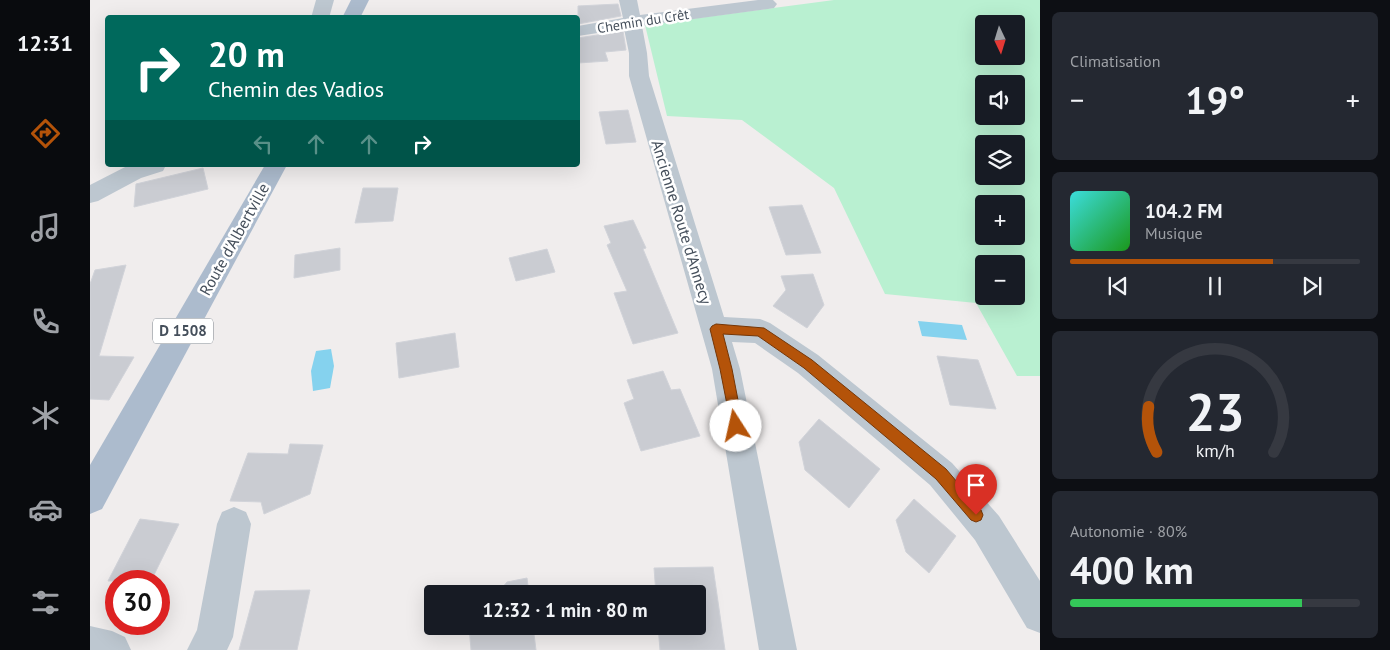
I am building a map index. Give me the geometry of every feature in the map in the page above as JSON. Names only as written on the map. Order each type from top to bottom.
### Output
[{"type":"main road","points":[[352,15],[360,0]]},
{"type":"main road","name":"Route d'Albertville","points":[[90,497],[275,167]]},
{"type":"street","points":[[321,15],[324,0]]},
{"type":"street","name":"Chemin du Crêt","points":[[580,30],[631,10],[768,4]]},
{"type":"street","name":"Ancienne Route d'Annecy","points":[[631,10],[639,76],[716,329],[726,369],[778,650]]},
{"type":"street","points":[[90,195],[133,172],[149,167]]},
{"type":"street","points":[[716,329],[760,331],[808,364],[941,474],[987,528],[1040,615]]},
{"type":"street","points":[[206,650],[214,638],[234,524]]},
{"type":"street","points":[[90,645],[112,650]]},
{"type":"green space","points":[[834,0],[1040,0],[1040,376],[1017,376],[977,305],[1025,305],[1025,255],[975,255],[975,303],[885,294],[834,188],[742,120],[667,116],[645,25]]},
{"type":"water","points":[[918,321],[962,325],[967,340],[922,336]]},
{"type":"water","points":[[331,349],[334,366],[330,388],[313,391],[311,371],[316,351]]},
{"type":"building","points":[[618,4],[621,16],[580,24],[578,6]]},
{"type":"building","points":[[623,31],[626,50],[605,52],[608,61],[580,63],[580,38]]},
{"type":"building","points":[[628,110],[636,142],[606,144],[599,112]]},
{"type":"building","points":[[203,168],[208,189],[134,207],[136,184]]},
{"type":"building","points":[[363,188],[398,188],[393,221],[355,223]]},
{"type":"building","points":[[802,205],[821,253],[786,255],[769,207]]},
{"type":"building","points":[[633,220],[646,248],[643,249],[678,333],[633,344],[614,293],[627,291],[607,245],[611,243],[604,226]]},
{"type":"building","points":[[340,248],[340,270],[294,278],[295,255]]},
{"type":"building","points":[[547,249],[555,272],[516,281],[509,258]]},
{"type":"building","points":[[126,265],[99,356],[134,357],[109,400],[90,399],[90,284],[95,270]]},
{"type":"building","points":[[813,274],[824,305],[807,328],[773,306],[786,290],[781,276]]},
{"type":"building","points":[[455,333],[459,367],[399,378],[396,343]]},
{"type":"building","points":[[937,356],[978,360],[996,409],[950,405]]},
{"type":"building","points":[[663,371],[671,390],[680,389],[700,436],[641,451],[624,403],[634,399],[627,380]]},
{"type":"building","points":[[819,419],[880,469],[849,508],[805,470],[799,442]]},
{"type":"building","points":[[290,444],[323,445],[310,494],[264,514],[261,502],[230,501],[248,453],[288,454]]},
{"type":"building","points":[[914,499],[956,536],[929,573],[906,552],[896,520]]},
{"type":"building","points":[[140,519],[179,524],[156,570],[114,570]]},
{"type":"building","points":[[713,567],[725,650],[660,650],[659,635],[706,635],[706,585],[655,585],[654,568]]},
{"type":"building","points":[[527,578],[528,585],[504,585],[507,582]]},
{"type":"building","points":[[310,590],[297,650],[239,650],[255,591]]},
{"type":"building","points":[[470,635],[534,635],[536,650],[471,650]]},
{"type":"route","points":[[736,426],[726,369],[716,329],[760,331],[808,364],[941,474],[976,515]]}]
